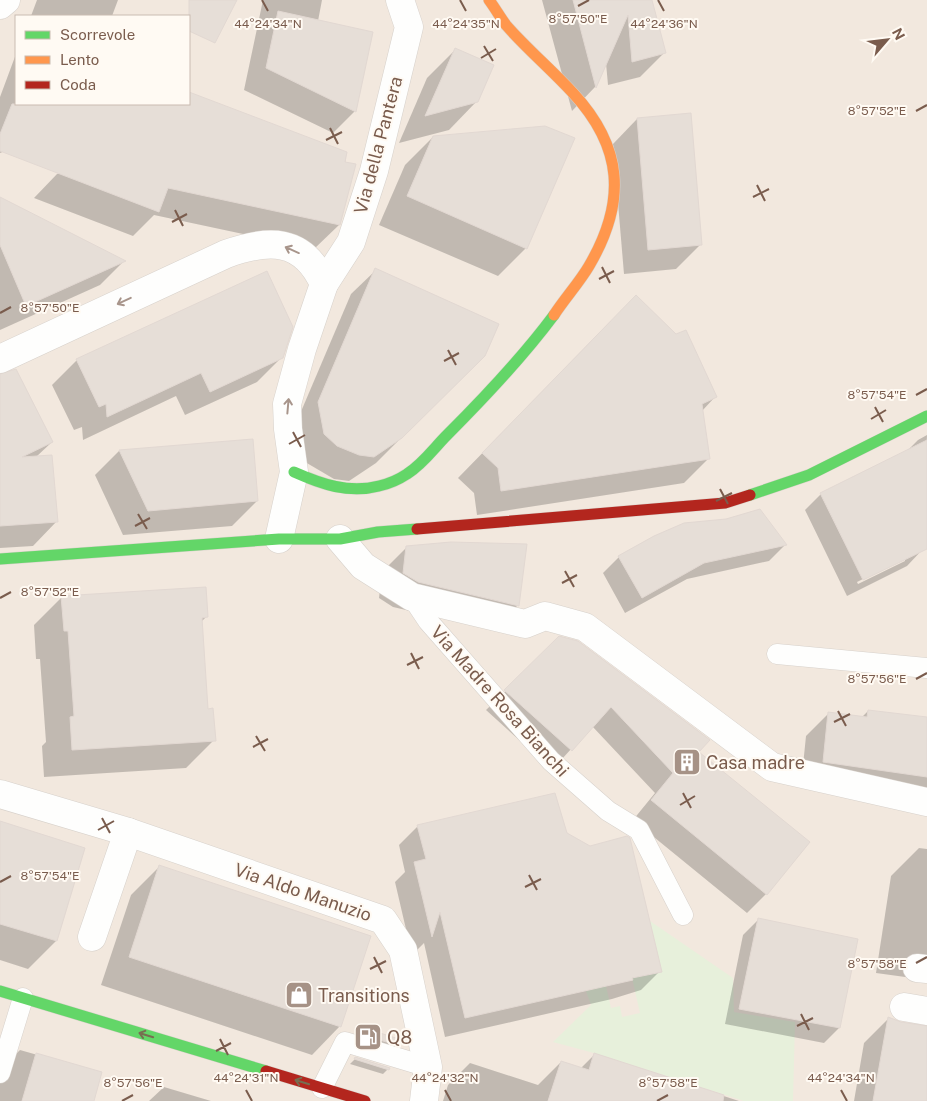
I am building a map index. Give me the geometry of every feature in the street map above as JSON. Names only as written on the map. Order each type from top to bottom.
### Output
[{"type":"street","points":[[0,5],[6,0]]},
{"type":"street","name":"Via della Pantera","points":[[294,472],[288,430],[287,404],[302,349],[324,284],[351,242],[374,171],[409,27],[400,0]]},
{"type":"street","points":[[279,539],[294,472],[330,488],[346,490],[368,488],[393,482],[414,469],[491,392],[545,329],[591,263],[610,219],[614,170],[605,134],[579,100],[508,27],[489,0]]},
{"type":"street","points":[[0,359],[226,254],[255,245],[268,243],[286,247],[303,255],[316,267],[324,284]]},
{"type":"street","points":[[0,558],[279,539],[340,539],[378,532],[533,521],[725,502],[809,475],[927,416]]},
{"type":"street","name":"Via Madre Rosa Bianchi","points":[[340,539],[363,566],[412,597],[525,624],[544,616],[585,627],[772,767],[801,772],[927,802]]},
{"type":"street","name":"Via Aldo Manuzio","points":[[0,794],[128,832],[383,920],[403,950],[428,1066],[424,1101]]},
{"type":"street","points":[[92,938],[128,832]]},
{"type":"street","points":[[0,991],[366,1101]]},
{"type":"lane","name":"Via Madre Rosa Bianchi","points":[[412,597],[428,621],[551,761],[608,811],[639,830],[683,915]]},
{"type":"lane","points":[[777,654],[927,668]]},
{"type":"lane","points":[[0,1073],[23,998]]},
{"type":"lane","points":[[322,1088],[345,1042],[428,1066]]},
{"type":"shaded area","points":[[0,0],[927,0],[927,1101],[0,1101]]},
{"type":"green space","points":[[650,921],[733,978],[734,1012],[795,1022],[793,1101],[744,1101],[594,1053],[553,1042],[591,1005],[586,991],[606,986],[611,1008],[620,1006],[622,1017],[640,1013],[632,978],[661,972]]},
{"type":"building","points":[[189,0],[237,0],[215,43],[190,31]]},
{"type":"building","points":[[573,0],[652,0],[666,53],[632,62],[628,15],[596,88]]},
{"type":"building","points":[[278,11],[373,32],[356,112],[266,68]]},
{"type":"building","points":[[455,48],[494,65],[478,102],[425,116]]},
{"type":"building","points":[[190,92],[347,152],[345,162],[356,164],[340,225],[168,188],[159,212],[0,151],[0,134],[12,104],[190,105]]},
{"type":"building","points":[[691,113],[702,245],[648,250],[637,118]]},
{"type":"building","points":[[545,126],[575,138],[527,249],[407,196],[433,136]]},
{"type":"building","points":[[0,197],[126,261],[26,306],[0,245]]},
{"type":"building","points":[[375,268],[499,324],[485,356],[402,438],[374,457],[359,455],[337,446],[324,434],[318,402]]},
{"type":"building","points":[[267,271],[293,327],[283,358],[210,392],[201,373],[107,417],[106,404],[99,407],[76,359]]},
{"type":"building","points":[[636,295],[676,334],[686,330],[717,397],[702,404],[710,459],[501,491],[498,468],[482,453]]},
{"type":"building","points":[[16,369],[53,442],[22,457],[52,455],[58,522],[0,526],[0,374]]},
{"type":"building","points":[[253,439],[258,501],[148,511],[119,450]]},
{"type":"building","points":[[927,440],[927,549],[863,580],[820,493]]},
{"type":"building","points":[[760,509],[787,545],[704,563],[642,598],[618,556],[654,536],[684,523],[726,519]]},
{"type":"building","points":[[451,542],[527,544],[519,606],[418,582],[403,573],[406,546]]},
{"type":"building","points":[[206,587],[208,617],[202,618],[208,709],[213,708],[216,741],[72,750],[70,717],[74,716],[68,631],[64,631],[61,596]]},
{"type":"building","name":"Casa madre","points":[[559,636],[578,641],[710,740],[699,752],[810,842],[767,895],[651,800],[673,773],[611,707],[572,751],[504,690]]},
{"type":"building","points":[[868,710],[927,717],[927,777],[823,762],[828,712],[867,717]]},
{"type":"building","points":[[555,793],[567,833],[590,846],[627,836],[630,838],[662,972],[465,1018],[440,912],[432,937],[414,862],[426,859],[417,825]]},
{"type":"building","points":[[0,821],[85,848],[57,941],[0,924]]},
{"type":"building","points":[[159,865],[371,936],[341,1027],[129,957]]},
{"type":"building","points":[[758,918],[858,939],[840,1028],[739,1009]]},
{"type":"building","points":[[888,1017],[901,1022],[927,1026],[927,1101],[873,1101]]},
{"type":"building","points":[[364,1028],[399,1039],[397,1045],[362,1035]]},
{"type":"building","points":[[36,1053],[102,1072],[94,1101],[22,1101]]},
{"type":"building","points":[[594,1053],[724,1095],[723,1101],[548,1101],[561,1061],[589,1070]]},
{"type":"building","points":[[355,1057],[390,1068],[389,1070],[354,1059]]},
{"type":"traffic: fast","points":[[294,472],[325,484],[357,489],[382,485],[404,476],[423,461],[489,392],[529,347],[554,315]]},
{"type":"traffic: fast","points":[[750,495],[809,475],[927,416]]},
{"type":"traffic: fast","points":[[0,559],[279,539],[340,539],[378,532],[417,529]]},
{"type":"traffic: fast","points":[[0,991],[266,1071]]},
{"type":"traffic: slow","points":[[489,0],[506,25],[565,84],[590,113],[602,134],[610,154],[614,175],[614,197],[610,219],[589,266],[554,315]]},
{"type":"traffic: jam","points":[[417,529],[725,503],[750,495]]},
{"type":"traffic: jam","points":[[266,1071],[365,1101]]},
{"type":"place","name":"Casa madre","points":[[687,762]]},
{"type":"place","name":"Transitions","points":[[299,995]]},
{"type":"place","name":"Q8","points":[[368,1037]]}]
